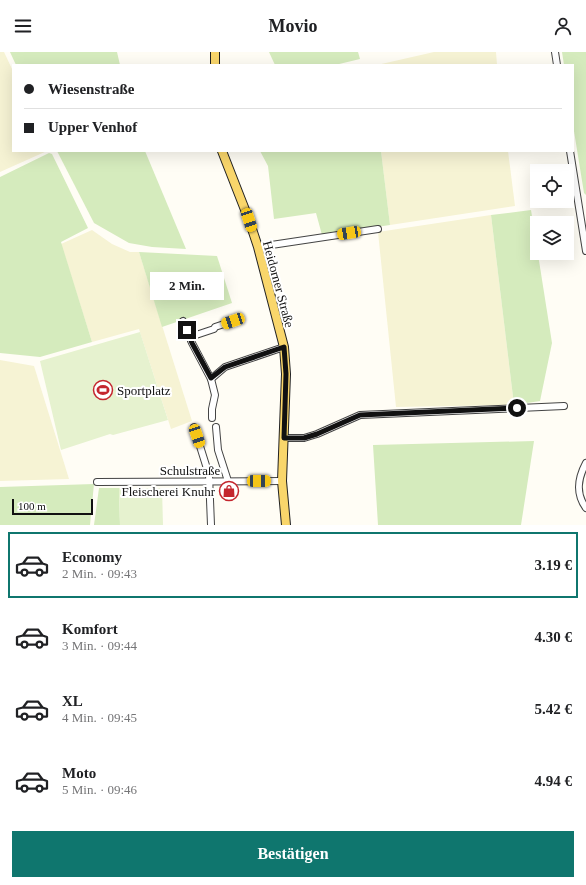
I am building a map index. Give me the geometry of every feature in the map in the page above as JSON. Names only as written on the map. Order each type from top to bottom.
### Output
[{"type":"main road","points":[[215,52],[215,64]]},
{"type":"main road","name":"Heidorner Straße","points":[[222,152],[258,247],[284,347],[286,374],[282,481],[286,525]]},
{"type":"street","points":[[555,52],[557,64]]},
{"type":"street","points":[[570,152],[586,251]]},
{"type":"street","points":[[258,247],[378,229]]},
{"type":"street","points":[[183,321],[211,378],[215,395],[212,418]]},
{"type":"street","points":[[191,340],[196,335],[233,321]]},
{"type":"street","points":[[211,378],[225,367],[284,347]]},
{"type":"street","points":[[284,438],[304,438],[317,434],[360,415],[564,406]]},
{"type":"street","points":[[194,427],[209,475],[211,525]]},
{"type":"street","points":[[216,427],[218,450],[228,481]]},
{"type":"street","points":[[586,463],[579,480],[578,489],[580,497],[586,508]]},
{"type":"street","name":"Schulstraße","points":[[97,482],[282,481]]},
{"type":"shaded area","points":[[0,52],[4,52],[12,69],[12,152],[45,152],[0,172]]},
{"type":"shaded area","points":[[434,52],[496,52],[497,64],[381,64]]},
{"type":"shaded area","points":[[381,152],[508,152],[515,206],[390,225]]},
{"type":"shaded area","points":[[491,215],[514,405],[396,407],[378,232]]},
{"type":"shaded area","points":[[92,230],[112,244],[130,252],[139,252],[192,421],[171,429],[139,329],[92,342],[61,244]]},
{"type":"shaded area","points":[[0,360],[34,366],[69,479],[0,481]]},
{"type":"green space","points":[[10,52],[117,52],[120,64],[16,64]]},
{"type":"green space","points":[[269,52],[358,52],[360,59],[339,64],[275,64]]},
{"type":"green space","points":[[562,52],[586,52],[586,195],[584,193],[574,131],[574,64],[564,64]]},
{"type":"green space","points":[[58,152],[145,152],[186,249],[152,247],[129,243],[94,223]]},
{"type":"green space","points":[[261,152],[381,152],[390,225],[322,235],[316,213],[274,219],[268,166]]},
{"type":"green space","points":[[49,153],[52,154],[88,228],[61,242],[92,342],[40,357],[0,353],[0,177]]},
{"type":"green space","points":[[531,210],[530,260],[539,260],[552,343],[540,401],[514,405],[491,215]]},
{"type":"green space","points":[[139,252],[217,256],[232,303],[162,327]]},
{"type":"green space","name":"Sportplatz","points":[[140,332],[168,420],[113,435],[110,434],[61,450],[40,361]]},
{"type":"green space","points":[[534,441],[521,525],[378,525],[373,445]]},
{"type":"green space","points":[[94,484],[90,525],[0,525],[0,487]]},
{"type":"green space","points":[[99,488],[119,488],[120,525],[94,525]]},
{"type":"green space","points":[[119,488],[162,488],[163,525],[120,525]]},
{"type":"place","name":"Sportplatz","points":[[103,390]]},
{"type":"place","name":"Fleischerei Knuhr","points":[[229,491]]},
{"type":"route","points":[[187,330],[192,343],[211,378],[225,367],[284,347],[286,374],[284,438],[304,438],[317,434],[360,415],[517,408]]}]
